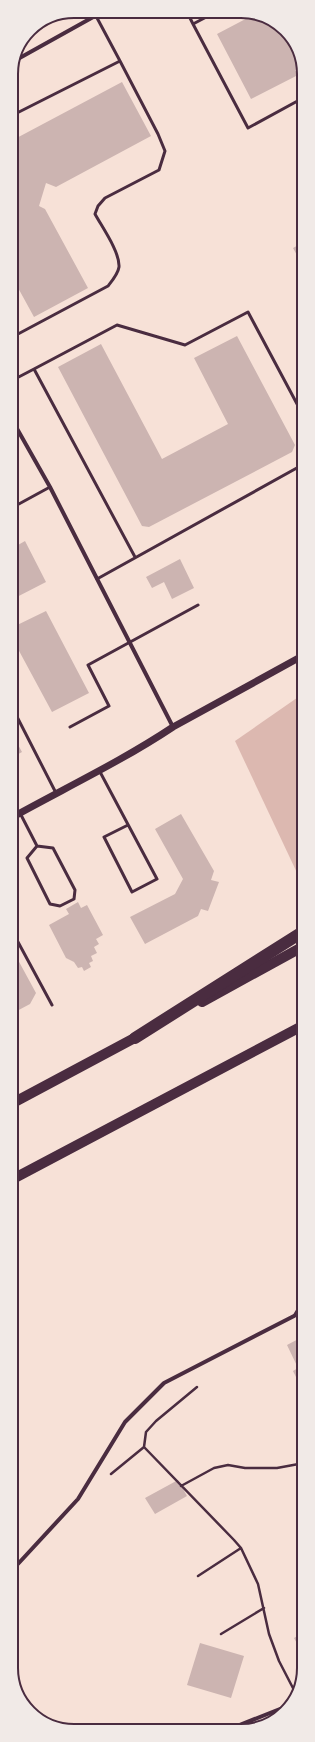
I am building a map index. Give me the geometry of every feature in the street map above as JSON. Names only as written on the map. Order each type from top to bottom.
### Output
[{"type":"highway","points":[[135,1038],[297,935]]},
{"type":"highway","points":[[18,1100],[297,950]]},
{"type":"highway","points":[[18,1176],[297,1029]]},
{"type":"street","points":[[21,57],[92,18]]},
{"type":"street","points":[[18,430],[50,487],[173,727]]},
{"type":"street","points":[[20,813],[297,659]]},
{"type":"street","points":[[18,1565],[78,1499],[125,1422],[164,1383],[294,1316]]},
{"type":"street","points":[[242,1724],[277,1710]]},
{"type":"lane","points":[[18,334],[108,286],[119,268],[116,252],[95,214],[98,206],[105,198],[159,170],[165,151],[97,18]]},
{"type":"lane","points":[[190,18],[248,128],[297,102]]},
{"type":"lane","points":[[193,24],[204,18]]},
{"type":"lane","points":[[18,112],[120,61]]},
{"type":"lane","points":[[18,378],[117,325],[185,345],[248,312],[297,404]]},
{"type":"lane","points":[[34,369],[135,557]]},
{"type":"lane","points":[[97,580],[135,557],[297,468]]},
{"type":"lane","points":[[18,504],[50,487]]},
{"type":"lane","points":[[70,727],[109,706],[88,665],[198,605]]},
{"type":"lane","points":[[18,719],[56,793]]},
{"type":"lane","points":[[99,770],[157,879],[132,892],[104,837],[128,825]]},
{"type":"lane","points":[[20,813],[37,846]]},
{"type":"lane","points":[[37,846],[52,848],[75,890],[74,899],[60,906],[50,904],[26,858],[37,846]]},
{"type":"lane","points":[[18,942],[52,1005]]},
{"type":"lane","points":[[294,1316],[297,1311]]},
{"type":"path","points":[[111,1474],[144,1447],[146,1432],[156,1421],[197,1387]]},
{"type":"path","points":[[144,1447],[220,1524],[240,1548],[258,1584],[269,1634],[279,1661],[293,1688]]},
{"type":"path","points":[[181,1486],[214,1468],[221,1466],[228,1465],[245,1468],[277,1468],[297,1464]]},
{"type":"path","points":[[198,1576],[240,1548]]},
{"type":"path","points":[[221,1634],[264,1608]]},
{"type":"shaded area","points":[[297,698],[297,873],[235,741]]},
{"type":"building","points":[[247,19],[269,25],[288,43],[294,56],[297,67],[295,70],[297,76],[251,99],[217,34]]},
{"type":"building","points":[[122,82],[151,136],[56,187],[46,183],[39,206],[45,209],[88,288],[34,317],[18,288],[18,137]]},
{"type":"building","points":[[297,246],[297,255],[293,248]]},
{"type":"building","points":[[237,336],[295,445],[292,452],[149,527],[142,526],[58,367],[101,344],[162,459],[228,424],[194,358]]},
{"type":"building","points":[[25,541],[46,582],[18,596],[18,545]]},
{"type":"building","points":[[180,559],[194,588],[172,599],[164,582],[152,588],[146,577]]},
{"type":"building","points":[[46,611],[89,693],[52,712],[18,649],[18,625]]},
{"type":"building","points":[[18,745],[22,752],[18,754]]},
{"type":"building","points":[[181,814],[214,871],[211,880],[219,882],[208,911],[201,909],[198,916],[145,944],[130,917],[175,894],[183,879],[155,829]]},
{"type":"building","points":[[78,902],[81,908],[87,905],[103,935],[96,939],[99,944],[94,947],[97,953],[91,956],[93,961],[89,963],[91,967],[84,971],[82,967],[78,968],[74,962],[66,958],[49,925],[69,914],[66,909]]},
{"type":"building","points":[[18,960],[36,993],[30,1004],[18,1010]]},
{"type":"building","points":[[297,1340],[297,1366],[287,1345]]},
{"type":"building","points":[[297,1369],[297,1379],[293,1371]]},
{"type":"building","points":[[178,1480],[187,1496],[155,1514],[145,1498]]},
{"type":"building","points":[[297,1636],[297,1643],[294,1638]]},
{"type":"building","points":[[200,1643],[244,1656],[231,1698],[187,1685]]}]
